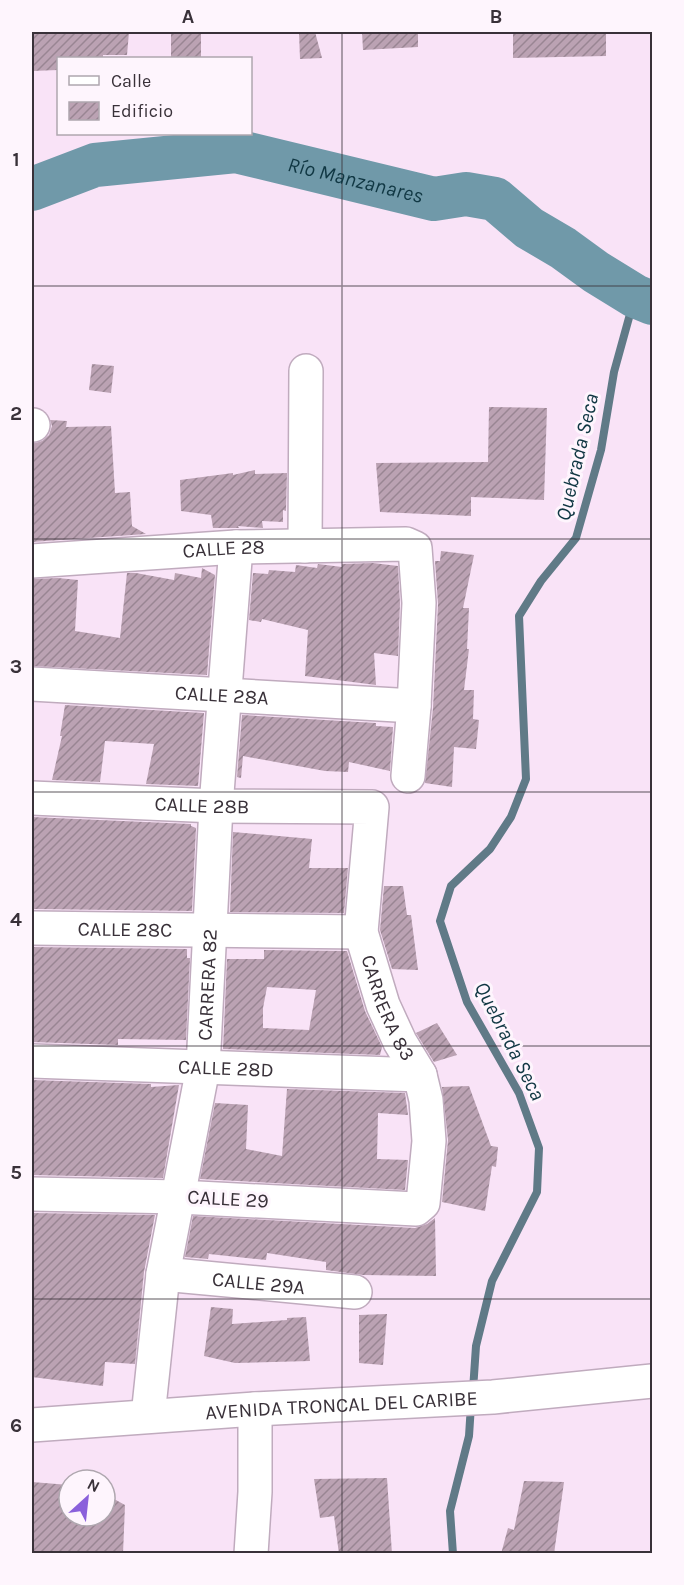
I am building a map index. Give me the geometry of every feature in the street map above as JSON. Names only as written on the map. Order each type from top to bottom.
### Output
[{"type":"main road","points":[[304,546],[306,371]]},
{"type":"main road","name":"CALLE 28","points":[[32,561],[236,547],[406,544],[416,549],[419,603],[414,706]]},
{"type":"main road","name":"CARRERA 82","points":[[148,1416],[163,1274],[203,1068],[216,806],[236,547]]},
{"type":"main road","name":"CALLE 28A","points":[[32,684],[414,706]]},
{"type":"main road","points":[[408,777],[414,706]]},
{"type":"main road","name":"CALLE 28B","points":[[32,798],[216,806],[372,807]]},
{"type":"main road","name":"CARRERA 83","points":[[372,807],[361,932],[383,1005],[400,1042],[420,1075],[426,1100],[429,1141],[423,1203]]},
{"type":"main road","name":"CALLE 28C","points":[[32,928],[361,932]]},
{"type":"main road","name":"CALLE 28D","points":[[32,1061],[420,1075]]},
{"type":"main road","name":"CALLE 29","points":[[32,1194],[179,1197],[416,1209],[423,1203]]},
{"type":"main road","name":"CALLE 29A","points":[[163,1274],[355,1292]]},
{"type":"main road","name":"AVENIDA TRONCAL DEL CARIBE","points":[[32,1425],[255,1409],[494,1396],[652,1382]]},
{"type":"main road","points":[[251,1554],[255,1492],[255,1409]]},
{"type":"building","points":[[32,32],[129,32],[127,55],[57,57],[57,70],[32,71]]},
{"type":"building","points":[[171,32],[201,32],[201,57],[171,57]]},
{"type":"building","points":[[299,32],[315,32],[322,58],[300,59]]},
{"type":"building","points":[[362,32],[418,32],[418,47],[363,50]]},
{"type":"building","points":[[513,32],[606,32],[606,56],[513,58]]},
{"type":"building","points":[[92,364],[114,366],[111,393],[89,390]]},
{"type":"building","points":[[489,407],[547,408],[544,500],[471,497],[471,516],[380,512],[376,463],[488,462]]},
{"type":"building","points":[[50,420],[67,421],[66,427],[111,426],[115,493],[130,492],[132,526],[146,534],[32,542],[32,444],[42,441],[49,435],[52,426]]},
{"type":"building","points":[[255,470],[255,474],[287,473],[286,511],[283,510],[283,522],[262,521],[263,528],[238,526],[239,528],[213,528],[211,515],[181,511],[180,480],[233,473],[233,475]]},
{"type":"building","points":[[441,551],[474,555],[463,608],[469,608],[467,649],[469,649],[464,690],[474,690],[473,719],[479,720],[476,749],[454,747],[452,787],[425,783],[433,708],[438,604],[435,561],[440,561]]},
{"type":"building","points":[[373,563],[398,566],[400,603],[398,656],[374,653],[376,685],[305,676],[308,630],[262,619],[261,622],[249,620],[253,573],[268,574],[269,570],[295,572],[296,565],[317,568],[318,564],[342,567],[342,564]]},
{"type":"building","points":[[202,568],[215,575],[207,675],[32,666],[32,579],[78,580],[75,631],[120,638],[127,573],[174,580],[175,573],[201,578]]},
{"type":"building","points":[[65,705],[204,713],[198,786],[146,784],[154,744],[105,741],[100,782],[52,780],[62,736],[60,736]]},
{"type":"building","points":[[242,715],[376,723],[376,726],[393,727],[390,771],[349,762],[348,772],[325,771],[243,756],[241,778],[237,777]]},
{"type":"building","points":[[32,817],[191,824],[196,828],[192,911],[32,909]]},
{"type":"building","points":[[233,832],[312,839],[309,868],[348,868],[344,913],[230,912]]},
{"type":"building","points":[[384,886],[403,886],[407,915],[411,915],[418,970],[392,969],[380,930]]},
{"type":"building","points":[[32,947],[187,949],[187,958],[190,958],[186,1040],[118,1039],[118,1045],[32,1042]]},
{"type":"building","points":[[264,950],[347,951],[365,1011],[382,1047],[380,1055],[223,1049],[227,959],[264,959]],"holes":[[[267,987],[316,990],[309,1030],[263,1028],[263,1008]]]},
{"type":"building","points":[[437,1023],[457,1055],[434,1062],[416,1033]]},
{"type":"building","points":[[32,1080],[151,1084],[151,1087],[179,1085],[163,1178],[32,1175]]},
{"type":"building","points":[[469,1086],[491,1146],[498,1147],[496,1167],[492,1166],[485,1211],[442,1202],[448,1140],[442,1087]]},
{"type":"building","points":[[287,1089],[405,1093],[408,1115],[378,1113],[377,1159],[408,1160],[405,1190],[200,1179],[215,1103],[248,1105],[246,1149],[282,1156]]},
{"type":"building","points":[[32,1213],[155,1215],[144,1272],[135,1364],[105,1362],[103,1386],[32,1377]]},
{"type":"building","points":[[193,1216],[415,1228],[435,1218],[436,1276],[363,1275],[326,1270],[326,1262],[267,1253],[266,1260],[209,1254],[208,1259],[185,1257]]},
{"type":"building","points":[[211,1307],[233,1309],[232,1324],[306,1317],[310,1361],[235,1363],[204,1356]]},
{"type":"building","points":[[387,1314],[383,1365],[359,1363],[359,1315]]},
{"type":"building","points":[[387,1478],[392,1554],[339,1554],[334,1516],[320,1518],[314,1479]]},
{"type":"building","points":[[524,1481],[564,1482],[554,1554],[501,1554],[508,1528],[514,1530]]},
{"type":"building","points":[[32,1482],[57,1484],[57,1528],[117,1528],[117,1501],[125,1505],[123,1554],[32,1554]]},
{"type":"waterway","name":"Río Manzanares","points":[[32,189],[95,165],[236,151],[434,199],[466,194],[495,199],[529,228],[635,296],[652,303]]},
{"type":"waterway","name":"Quebrada Seca","points":[[473,1390],[476,1346],[492,1281],[537,1192],[539,1148],[519,1093],[467,1002],[440,921],[451,886],[490,849],[511,817],[526,779],[519,616],[541,581],[576,538],[601,450],[614,372],[635,296]]},
{"type":"waterway","name":"Quebrada Seca","points":[[453,1554],[450,1511],[469,1436],[471,1405]]}]
